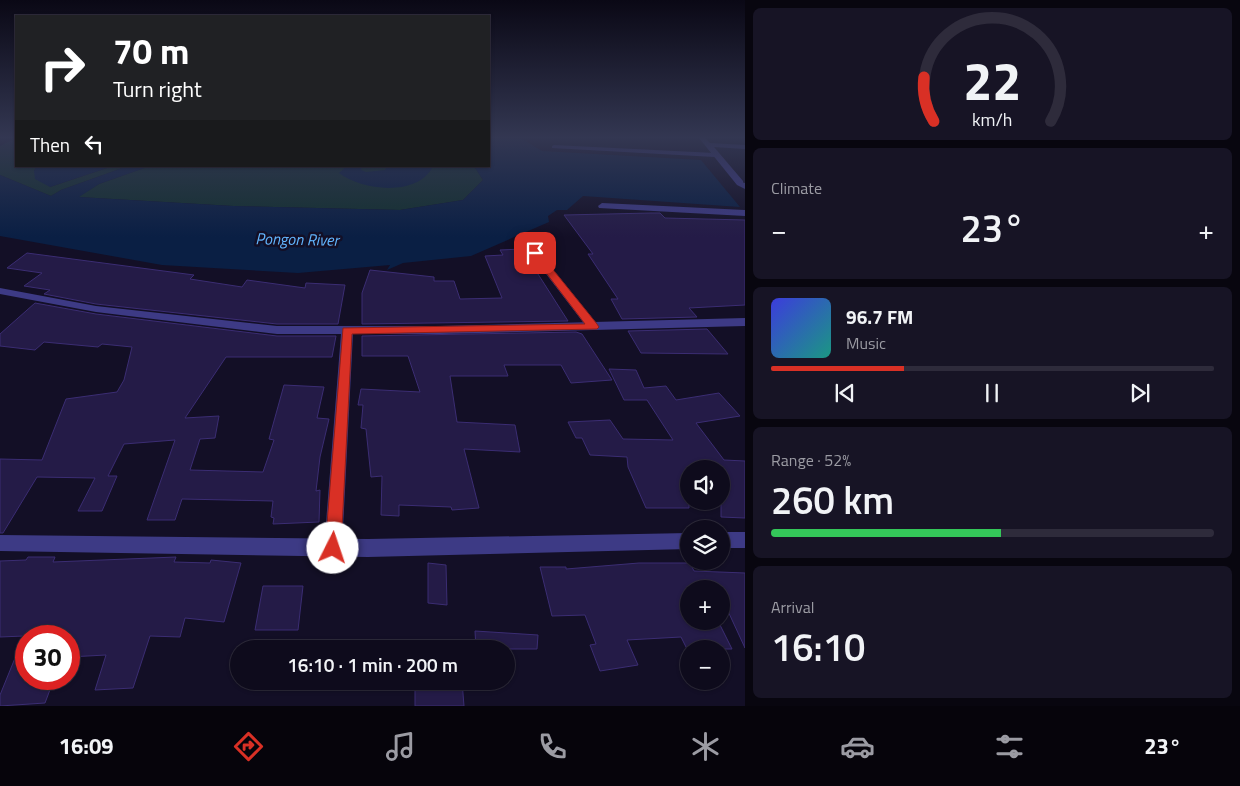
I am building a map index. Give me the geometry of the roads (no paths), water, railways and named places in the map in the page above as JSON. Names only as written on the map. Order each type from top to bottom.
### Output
[{"type":"street","points":[[730,171],[743,184]]},
{"type":"street","points":[[602,206],[745,213]]},
{"type":"street","points":[[535,253],[593,327]]},
{"type":"street","points":[[0,291],[96,309],[277,330],[347,331],[593,327],[745,322]]},
{"type":"street","points":[[333,548],[347,331]]},
{"type":"street","points":[[730,540],[745,540]]},
{"type":"street","points":[[0,543],[333,548],[680,541]]},
{"type":"water","points":[[34,171],[98,171],[50,187],[35,179]]},
{"type":"water","name":"Pongon River","points":[[114,171],[136,171],[99,184],[79,197],[233,206],[400,210],[463,200],[483,180],[477,171],[710,171],[740,207],[583,196],[567,210],[557,210],[548,216],[549,222],[471,256],[403,263],[387,270],[390,265],[298,273],[162,265],[0,236],[0,175],[51,196],[61,190]]},
{"type":"water","points":[[341,171],[430,171],[416,183],[403,187],[389,188],[361,184],[339,173]]}]
